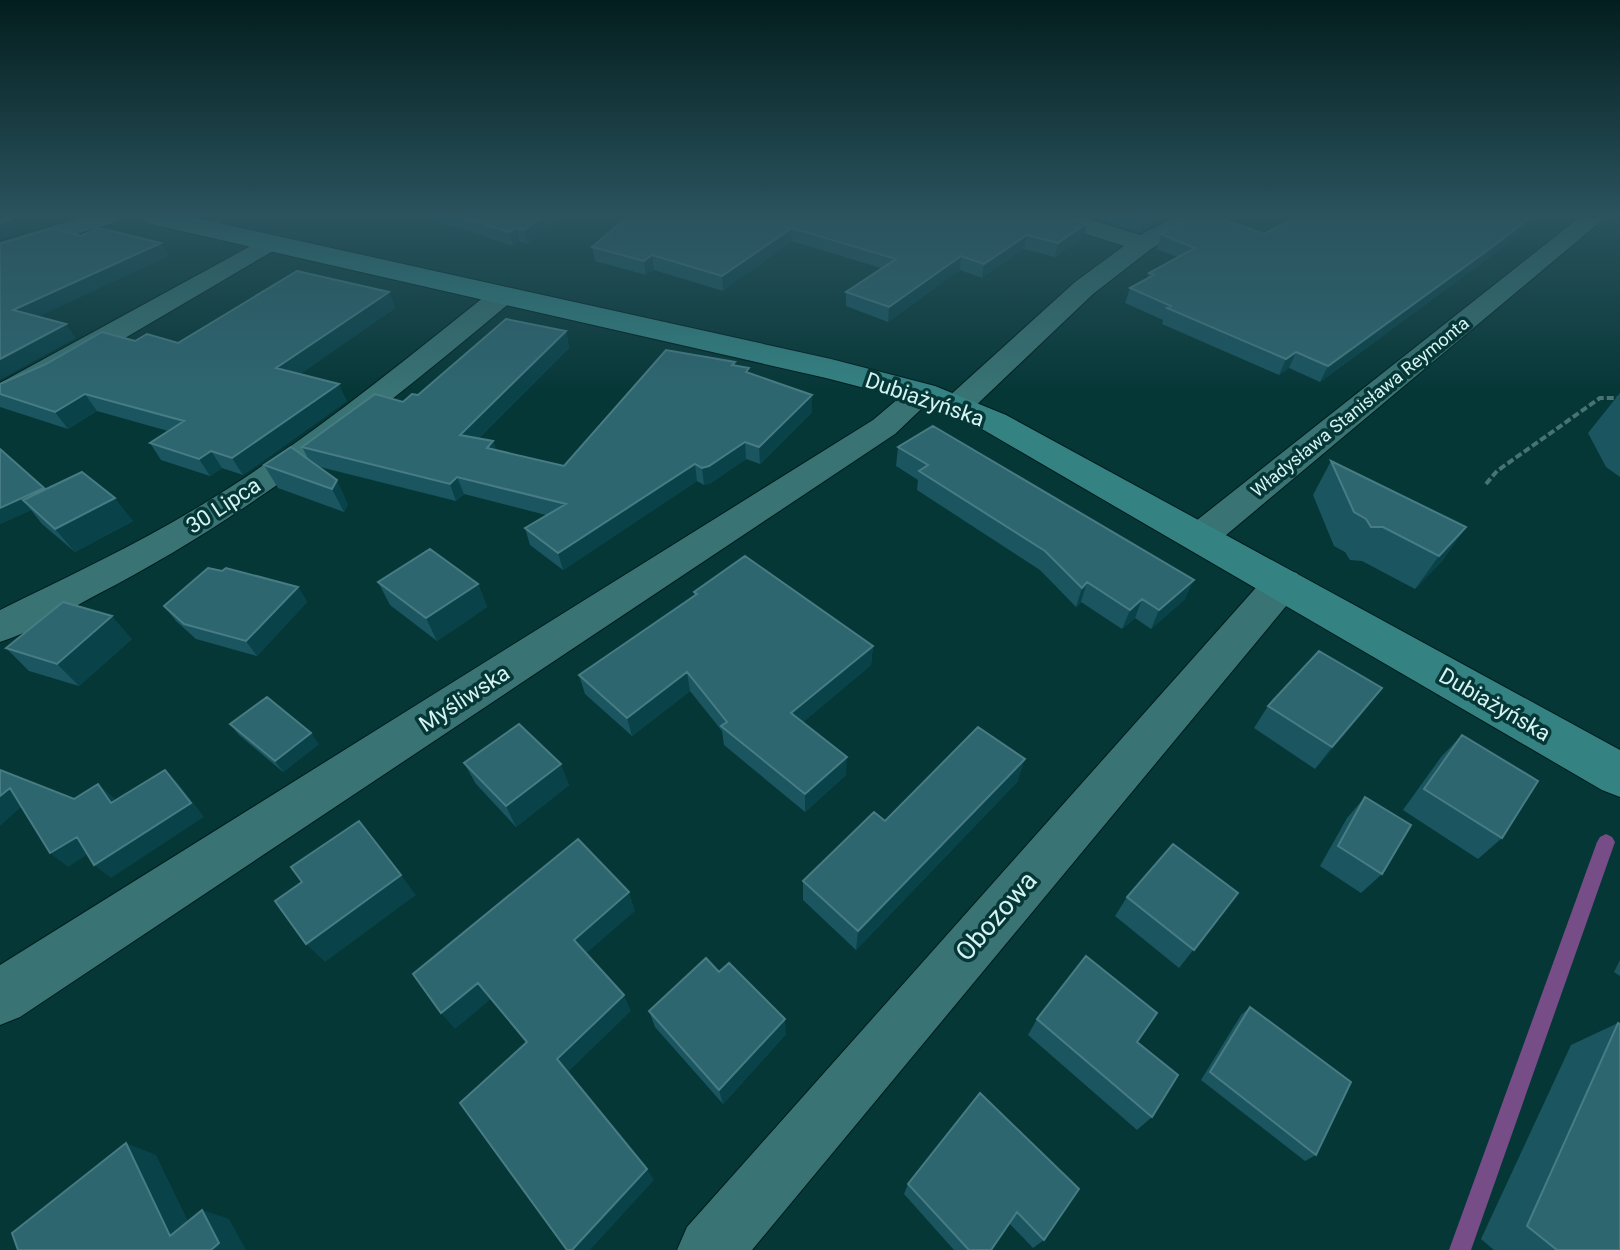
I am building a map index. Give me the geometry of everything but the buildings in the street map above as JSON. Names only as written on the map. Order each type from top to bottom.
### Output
[{"type":"street","points":[[0,395],[47,372],[213,275]]},
{"type":"street","name":"Dubiażyńska","points":[[414,275],[831,369],[941,399],[1200,537],[1620,775]]},
{"type":"street","name":"Myśliwska","points":[[0,997],[884,427],[941,399],[1101,275]]},
{"type":"street","name":"Władysława Stanisława Reymonta","points":[[1200,537],[1523,275]]},
{"type":"street","name":"30 Lipca","points":[[0,627],[180,533],[240,496],[379,396],[503,295]]},
{"type":"street","name":"Obozowa","points":[[710,1250],[1283,583]]},
{"type":"path","points":[[1486,484],[1497,471],[1600,398],[1620,398]]},
{"type":"waterway","points":[[1460,1250],[1606,842]]}]
